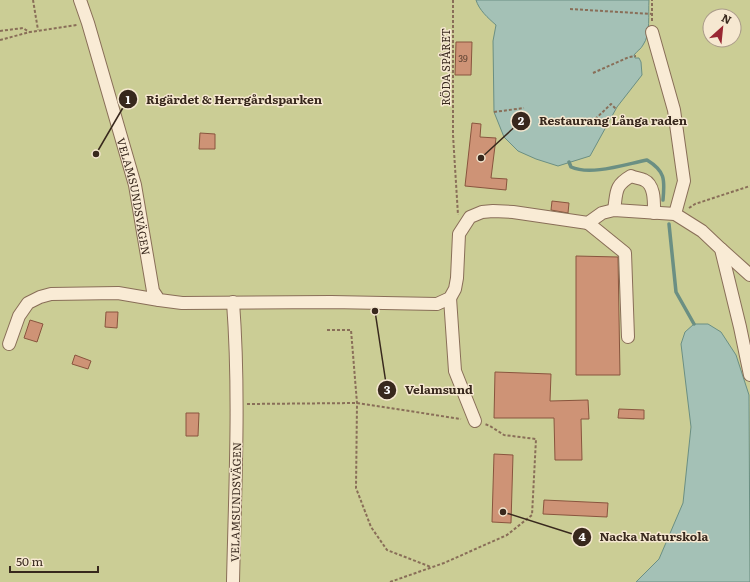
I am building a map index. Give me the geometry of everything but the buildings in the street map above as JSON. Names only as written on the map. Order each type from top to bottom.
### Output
[{"type":"street","name":"VELAMSUNDSVÄGEN","points":[[80,0],[135,185],[154,291],[159,300]]},
{"type":"street","points":[[652,32],[674,110],[684,180],[677,215]]},
{"type":"street","points":[[614,210],[617,190],[621,182],[631,176],[645,180],[653,191],[654,213]]},
{"type":"street","points":[[588,223],[602,213],[614,210],[677,215],[702,231],[750,276]]},
{"type":"street","points":[[475,421],[455,371],[450,298],[455,289],[457,278],[459,234],[470,217],[482,212],[513,212],[588,223],[625,252],[628,337]]},
{"type":"street","points":[[721,250],[750,375]]},
{"type":"street","points":[[9,344],[19,316],[28,303],[40,297],[51,294],[118,293],[159,300],[182,302],[437,304],[450,298]]},
{"type":"street","name":"VELAMSUNDSVÄGEN","points":[[233,302],[236,404],[233,582]]},
{"type":"path","points":[[33,0],[38,31]]},
{"type":"path","name":"RÖDA SPÅRET","points":[[453,0],[453,135],[459,234]]},
{"type":"path","points":[[652,0],[652,32]]},
{"type":"path","points":[[570,9],[652,14]]},
{"type":"path","points":[[0,40],[30,32],[88,23]]},
{"type":"path","points":[[0,30],[22,28],[30,32]]},
{"type":"path","points":[[593,73],[629,57],[636,56]]},
{"type":"path","points":[[588,126],[611,104],[616,108]]},
{"type":"path","points":[[494,112],[524,108]]},
{"type":"path","points":[[677,215],[696,204],[750,186]]},
{"type":"path","points":[[327,330],[351,330],[357,403],[356,488],[371,527],[387,550],[432,568]]},
{"type":"path","points":[[236,404],[357,403],[475,421],[490,426],[504,435],[536,439],[532,515],[506,535],[432,568],[390,582]]},
{"type":"green space","points":[[0,0],[750,0],[750,582],[0,582]]},
{"type":"shaded area","points":[[476,0],[649,0],[649,24],[646,40],[634,55],[635,58],[639,58],[641,62],[642,75],[617,107],[590,156],[558,166],[518,151],[504,137],[494,112],[493,41],[496,25],[487,17],[477,4]]},
{"type":"shaded area","points":[[694,324],[708,324],[721,332],[736,355],[749,395],[750,582],[636,582],[659,559],[683,503],[691,427],[681,344],[685,332]]},
{"type":"waterway","points":[[569,162],[571,167],[598,170],[647,160],[657,168],[662,176],[664,181],[663,200]]},
{"type":"waterway","points":[[669,224],[676,292],[694,324]]},
{"type":"place","name":"Rigärdet & Herrgårdsparken","points":[[96,154]]},
{"type":"place","name":"Restaurang Långa raden","points":[[481,158]]},
{"type":"place","name":"Velamsund","points":[[375,311]]},
{"type":"place","name":"Nacka Naturskola","points":[[503,512]]}]
